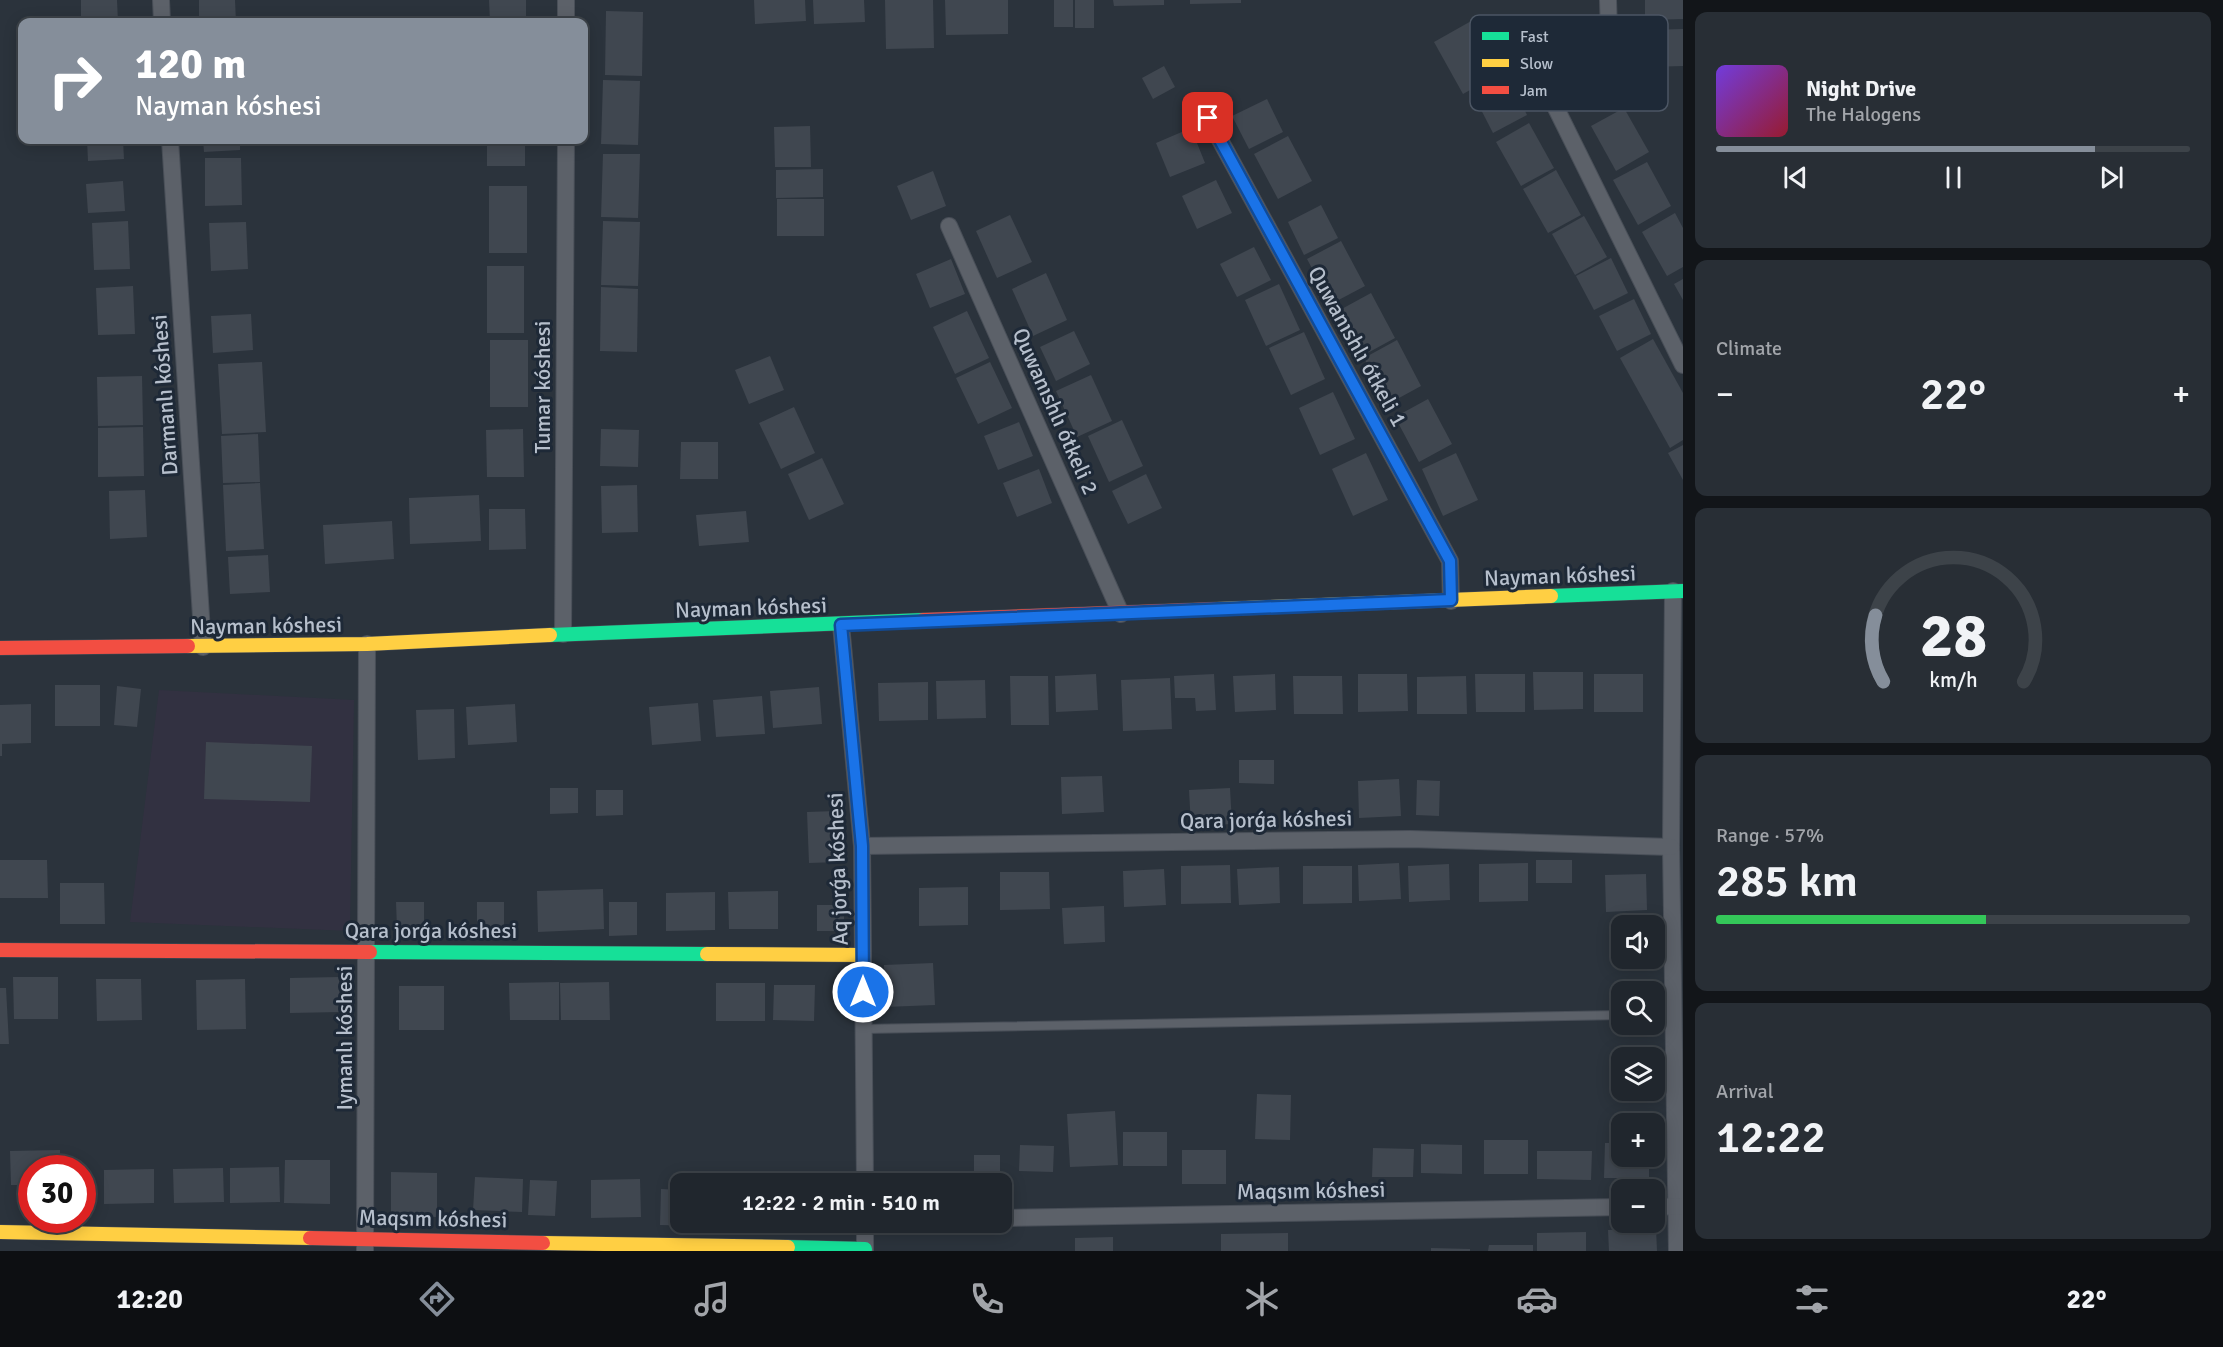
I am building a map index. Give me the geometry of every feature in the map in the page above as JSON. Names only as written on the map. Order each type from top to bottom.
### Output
[{"type":"street","points":[[161,0],[162,18]]},
{"type":"street","points":[[566,0],[566,18]]},
{"type":"street","points":[[1608,0],[1608,15]]},
{"type":"street","points":[[1557,111],[1683,365]]},
{"type":"street","name":"Quwanıshlı ótkeli 1","points":[[1208,118],[1450,561],[1451,600]]},
{"type":"street","name":"Darmanlı kóshesi","points":[[170,144],[203,647]]},
{"type":"street","name":"Tumar kóshesi","points":[[563,634],[566,144]]},
{"type":"street","name":"Quwanıshlı ótkeli 2","points":[[949,226],[1121,614]]},
{"type":"street","points":[[1677,1251],[1680,1206],[1675,1014],[1678,939],[1671,847],[1678,591]]},
{"type":"street","name":"Nayman kóshesi","points":[[0,648],[367,644],[563,634],[1678,591]]},
{"type":"street","name":"Aq jorǵa kóshesi","points":[[841,625],[862,846],[865,1173]]},
{"type":"street","name":"Iymanlı kóshesi","points":[[365,1245],[367,644]]},
{"type":"street","name":"Qara jorǵa kóshesi","points":[[862,846],[1410,839],[1671,847]]},
{"type":"street","name":"Qara jorǵa kóshesi","points":[[0,950],[863,955]]},
{"type":"street","points":[[1665,1207],[1680,1206]]},
{"type":"street","name":"Maqsım kóshesi","points":[[1012,1218],[1611,1207]]},
{"type":"street","name":"Maqsım kóshesi","points":[[0,1232],[365,1245],[865,1250]]},
{"type":"street","points":[[865,1233],[865,1250]]},
{"type":"lane","points":[[1665,1014],[1675,1014]]},
{"type":"lane","points":[[863,1029],[1611,1015]]},
{"type":"shaded area","points":[[159,690],[354,700],[350,931],[130,922]]},
{"type":"building","points":[[81,0],[117,0],[118,18],[81,18]]},
{"type":"building","points":[[199,0],[235,0],[236,18],[199,18]]},
{"type":"building","points":[[489,0],[526,0],[526,18],[490,18]]},
{"type":"building","points":[[754,0],[805,0],[806,21],[755,24]]},
{"type":"building","points":[[813,0],[864,0],[865,22],[814,24]]},
{"type":"building","points":[[885,0],[933,0],[934,48],[886,49]]},
{"type":"building","points":[[945,0],[1008,0],[1008,34],[946,35]]},
{"type":"building","points":[[1054,0],[1073,0],[1073,27],[1054,27]]},
{"type":"building","points":[[1075,0],[1094,0],[1094,28],[1075,28]]},
{"type":"building","points":[[1113,0],[1164,0],[1164,5],[1114,6]]},
{"type":"building","points":[[1190,0],[1241,0],[1241,3],[1190,4]]},
{"type":"building","points":[[1645,0],[1683,0],[1683,19],[1668,19],[1668,15],[1645,15]]},
{"type":"building","points":[[606,11],[643,12],[642,76],[605,75]]},
{"type":"building","points":[[1470,22],[1470,90],[1463,94],[1434,42]]},
{"type":"building","points":[[1668,29],[1683,29],[1683,66],[1668,66]]},
{"type":"building","points":[[1164,66],[1175,87],[1153,99],[1142,78]]},
{"type":"building","points":[[603,80],[640,81],[638,145],[601,144]]},
{"type":"building","points":[[1267,99],[1283,132],[1249,149],[1232,116]]},
{"type":"building","points":[[1482,111],[1525,111],[1527,115],[1493,133]]},
{"type":"building","points":[[1618,111],[1626,111],[1649,152],[1616,171],[1591,126]]},
{"type":"building","points":[[1529,123],[1554,168],[1521,186],[1496,142]]},
{"type":"building","points":[[810,126],[811,167],[775,167],[774,127]]},
{"type":"building","points":[[1191,128],[1205,163],[1170,177],[1156,143]]},
{"type":"building","points":[[1288,136],[1312,181],[1278,199],[1254,154]]},
{"type":"building","points":[[87,144],[123,144],[124,159],[88,161]]},
{"type":"building","points":[[203,144],[240,144],[240,150],[204,152]]},
{"type":"building","points":[[487,144],[525,144],[525,166],[487,166]]},
{"type":"building","points":[[603,154],[640,154],[638,218],[601,217]]},
{"type":"building","points":[[205,158],[241,158],[242,205],[205,206]]},
{"type":"building","points":[[1647,162],[1671,206],[1638,225],[1613,180]]},
{"type":"building","points":[[823,169],[823,197],[776,198],[776,170]]},
{"type":"building","points":[[1556,170],[1581,215],[1548,233],[1523,189]]},
{"type":"building","points":[[933,171],[946,206],[911,220],[897,186]]},
{"type":"building","points":[[1216,180],[1232,213],[1197,229],[1182,196]]},
{"type":"building","points":[[123,181],[125,211],[88,213],[86,184]]},
{"type":"building","points":[[489,186],[527,186],[527,253],[489,253]]},
{"type":"building","points":[[777,199],[824,199],[824,236],[777,236]]},
{"type":"building","points":[[1321,205],[1338,238],[1304,255],[1288,222]]},
{"type":"building","points":[[1675,213],[1683,228],[1683,267],[1667,276],[1642,232]]},
{"type":"building","points":[[1010,215],[1032,262],[997,278],[976,231]]},
{"type":"building","points":[[1584,216],[1607,257],[1575,275],[1552,234]]},
{"type":"building","points":[[128,221],[130,269],[94,270],[92,223]]},
{"type":"building","points":[[603,221],[640,222],[638,286],[601,285]]},
{"type":"building","points":[[246,222],[248,269],[211,271],[209,223]]},
{"type":"building","points":[[1341,241],[1365,286],[1331,304],[1307,259]]},
{"type":"building","points":[[1254,247],[1271,280],[1237,297],[1220,264]]},
{"type":"building","points":[[1611,258],[1628,293],[1594,310],[1576,276]]},
{"type":"building","points":[[951,259],[965,294],[930,308],[916,274]]},
{"type":"building","points":[[487,266],[524,266],[524,333],[487,333]]},
{"type":"building","points":[[1046,273],[1067,320],[1033,336],[1012,289]]},
{"type":"building","points":[[1683,279],[1683,300],[1674,284]]},
{"type":"building","points":[[1279,284],[1300,330],[1266,346],[1245,300]]},
{"type":"building","points":[[133,286],[135,334],[98,335],[96,288]]},
{"type":"building","points":[[601,287],[638,289],[637,352],[600,351]]},
{"type":"building","points":[[1371,293],[1395,338],[1362,356],[1338,311]]},
{"type":"building","points":[[1634,299],[1651,334],[1617,351],[1599,316]]},
{"type":"building","points":[[967,311],[989,358],[955,374],[933,327]]},
{"type":"building","points":[[251,314],[253,350],[213,353],[211,316]]},
{"type":"building","points":[[1074,331],[1090,364],[1056,381],[1040,347]]},
{"type":"building","points":[[1304,332],[1325,379],[1291,395],[1269,348]]},
{"type":"building","points":[[1653,339],[1683,393],[1683,440],[1670,448],[1620,358]]},
{"type":"building","points":[[490,340],[528,340],[528,407],[490,407]]},
{"type":"building","points":[[1397,340],[1421,386],[1388,404],[1364,358]]},
{"type":"building","points":[[770,356],[784,390],[749,404],[735,370]]},
{"type":"building","points":[[262,362],[266,432],[222,434],[218,364]]},
{"type":"building","points":[[990,362],[1012,408],[978,424],[956,378]]},
{"type":"building","points":[[1091,375],[1112,421],[1077,437],[1056,391]]},
{"type":"building","points":[[142,376],[143,425],[98,426],[97,377]]},
{"type":"building","points":[[1333,392],[1355,439],[1320,455],[1299,408]]},
{"type":"building","points":[[1428,399],[1452,444],[1419,462],[1395,417]]},
{"type":"building","points":[[794,407],[815,453],[781,469],[759,423]]},
{"type":"building","points":[[1122,420],[1143,466],[1109,482],[1088,436]]},
{"type":"building","points":[[1019,422],[1033,456],[998,470],[984,436]]},
{"type":"building","points":[[143,427],[144,476],[98,477],[98,428]]},
{"type":"building","points":[[523,429],[524,477],[487,477],[486,430]]},
{"type":"building","points":[[601,429],[639,430],[638,467],[600,466]]},
{"type":"building","points":[[258,434],[260,482],[223,483],[221,436]]},
{"type":"building","points":[[681,442],[718,442],[718,479],[680,479]]},
{"type":"building","points":[[1683,445],[1683,480],[1668,453]]},
{"type":"building","points":[[1366,453],[1388,500],[1353,516],[1332,469]]},
{"type":"building","points":[[1456,453],[1478,500],[1443,516],[1422,469]]},
{"type":"building","points":[[822,458],[844,504],[809,520],[788,474]]},
{"type":"building","points":[[1039,469],[1052,503],[1017,517],[1003,483]]},
{"type":"building","points":[[1146,474],[1162,508],[1128,524],[1112,491]]},
{"type":"building","points":[[260,483],[264,549],[226,551],[223,485]]},
{"type":"building","points":[[637,485],[638,532],[602,533],[601,486]]},
{"type":"building","points":[[145,490],[147,537],[110,539],[109,491]]},
{"type":"building","points":[[479,495],[481,541],[410,544],[409,498]]},
{"type":"building","points":[[489,509],[525,509],[526,549],[489,550]]},
{"type":"building","points":[[746,511],[749,542],[699,546],[696,515]]},
{"type":"building","points":[[392,521],[394,559],[325,564],[323,525]]},
{"type":"building","points":[[268,555],[270,592],[230,594],[228,557]]},
{"type":"building","points":[[1533,672],[1583,672],[1583,709],[1534,710]]},
{"type":"building","points":[[1096,674],[1098,710],[1056,712],[1055,676]]},
{"type":"building","points":[[1214,674],[1216,710],[1196,711],[1195,698],[1175,698],[1174,676]]},
{"type":"building","points":[[1275,674],[1276,710],[1235,712],[1233,676]]},
{"type":"building","points":[[1358,674],[1407,674],[1408,711],[1358,712]]},
{"type":"building","points":[[1475,674],[1525,674],[1525,712],[1476,712]]},
{"type":"building","points":[[1594,674],[1643,674],[1643,712],[1594,712]]},
{"type":"building","points":[[1010,676],[1048,676],[1049,725],[1011,725]]},
{"type":"building","points":[[1293,676],[1342,676],[1343,714],[1294,714]]},
{"type":"building","points":[[1466,676],[1467,714],[1417,714],[1417,677]]},
{"type":"building","points":[[1170,678],[1172,729],[1123,731],[1121,680]]},
{"type":"building","points":[[985,680],[986,718],[937,719],[936,681]]},
{"type":"building","points":[[928,682],[928,720],[879,721],[878,683]]},
{"type":"building","points":[[55,685],[100,685],[100,726],[55,726]]},
{"type":"building","points":[[117,686],[141,689],[137,727],[114,725]]},
{"type":"building","points":[[819,687],[822,724],[773,728],[770,691]]},
{"type":"building","points":[[762,696],[765,734],[716,737],[713,700]]},
{"type":"building","points":[[698,703],[701,741],[652,745],[649,707]]},
{"type":"building","points":[[31,704],[31,743],[2,744],[2,756],[0,756],[0,705]]},
{"type":"building","points":[[515,704],[517,742],[468,745],[466,707]]},
{"type":"building","points":[[454,709],[455,758],[418,760],[416,710]]},
{"type":"building","points":[[206,742],[312,746],[310,802],[204,799]]},
{"type":"building","points":[[1239,760],[1274,760],[1274,784],[1239,783]]},
{"type":"building","points":[[1102,776],[1104,812],[1062,814],[1061,777]]},
{"type":"building","points":[[1399,779],[1401,816],[1359,818],[1358,781]]},
{"type":"building","points":[[1417,780],[1440,781],[1439,816],[1416,815]]},
{"type":"building","points":[[550,788],[578,788],[578,813],[550,814]]},
{"type":"building","points":[[1230,788],[1232,824],[1191,826],[1189,790]]},
{"type":"building","points":[[596,790],[623,790],[623,815],[596,816]]},
{"type":"building","points":[[836,811],[838,862],[809,863],[807,812]]},
{"type":"building","points":[[0,860],[47,860],[48,898],[0,898]]},
{"type":"building","points":[[1536,860],[1572,860],[1572,883],[1536,883]]},
{"type":"building","points":[[1399,863],[1401,899],[1359,901],[1358,865]]},
{"type":"building","points":[[1528,863],[1528,901],[1479,902],[1479,864]]},
{"type":"building","points":[[1449,864],[1450,900],[1409,902],[1408,866]]},
{"type":"building","points":[[1230,865],[1231,903],[1181,904],[1181,866]]},
{"type":"building","points":[[1303,866],[1352,866],[1352,903],[1303,904]]},
{"type":"building","points":[[1279,867],[1280,903],[1239,905],[1237,869]]},
{"type":"building","points":[[1164,869],[1166,905],[1124,907],[1123,871]]},
{"type":"building","points":[[1000,872],[1049,872],[1050,909],[1000,910]]},
{"type":"building","points":[[1646,874],[1647,910],[1606,912],[1605,875]]},
{"type":"building","points":[[60,883],[104,883],[105,924],[60,924]]},
{"type":"building","points":[[968,887],[968,925],[919,926],[919,888]]},
{"type":"building","points":[[603,889],[604,929],[538,932],[537,891]]},
{"type":"building","points":[[778,891],[778,929],[729,929],[728,892]]},
{"type":"building","points":[[715,892],[715,930],[666,931],[666,893]]},
{"type":"building","points":[[396,902],[424,902],[424,928],[397,928]]},
{"type":"building","points":[[477,902],[504,902],[504,928],[477,928]]},
{"type":"building","points":[[609,902],[637,902],[637,935],[609,936]]},
{"type":"building","points":[[817,905],[844,905],[844,931],[817,931]]},
{"type":"building","points":[[1104,906],[1105,942],[1064,944],[1062,908]]},
{"type":"building","points":[[933,963],[935,1005],[885,1007],[884,965]]},
{"type":"building","points":[[13,977],[58,977],[58,1019],[14,1019]]},
{"type":"building","points":[[339,977],[340,1012],[290,1013],[290,978]]},
{"type":"building","points":[[96,979],[141,979],[142,1020],[97,1021]]},
{"type":"building","points":[[245,979],[246,1029],[197,1030],[196,980]]},
{"type":"building","points":[[559,982],[559,1020],[510,1020],[509,983]]},
{"type":"building","points":[[609,982],[610,1020],[561,1020],[560,983]]},
{"type":"building","points":[[716,983],[765,983],[765,1021],[716,1021]]},
{"type":"building","points":[[774,985],[815,985],[814,1021],[773,1020]]},
{"type":"building","points":[[399,986],[444,986],[444,1030],[399,1030]]},
{"type":"building","points":[[0,988],[6,988],[9,1044],[0,1044]]},
{"type":"building","points":[[1257,1094],[1291,1095],[1290,1140],[1255,1139]]},
{"type":"building","points":[[1115,1111],[1118,1165],[1070,1167],[1067,1114]]},
{"type":"building","points":[[1123,1132],[1167,1132],[1167,1166],[1123,1166]]},
{"type":"building","points":[[1484,1140],[1528,1140],[1528,1174],[1484,1174]]},
{"type":"building","points":[[1605,1143],[1611,1143],[1611,1167],[1649,1167],[1649,1178],[1604,1178]]},
{"type":"building","points":[[1421,1144],[1462,1145],[1462,1174],[1421,1173]]},
{"type":"building","points":[[1020,1145],[1054,1146],[1053,1172],[1019,1171]]},
{"type":"building","points":[[1373,1148],[1414,1149],[1413,1177],[1372,1177]]},
{"type":"building","points":[[60,1150],[60,1155],[18,1155],[18,1185],[11,1185],[10,1151]]},
{"type":"building","points":[[1182,1150],[1226,1150],[1226,1184],[1182,1184]]},
{"type":"building","points":[[1537,1151],[1592,1151],[1591,1180],[1537,1179]]},
{"type":"building","points":[[974,1155],[1000,1155],[1000,1173],[974,1173]]},
{"type":"building","points":[[285,1160],[330,1160],[330,1204],[284,1203]]},
{"type":"building","points":[[279,1167],[280,1202],[230,1203],[230,1168]]},
{"type":"building","points":[[223,1168],[224,1202],[174,1203],[173,1169]]},
{"type":"building","points":[[154,1169],[154,1203],[104,1204],[104,1170]]},
{"type":"building","points":[[391,1172],[437,1173],[437,1217],[391,1216]]},
{"type":"building","points":[[475,1177],[523,1179],[522,1212],[473,1210]]},
{"type":"building","points":[[640,1179],[641,1217],[591,1218],[591,1180]]},
{"type":"building","points":[[530,1180],[557,1181],[555,1216],[528,1215]]},
{"type":"building","points":[[661,1189],[670,1189],[670,1225],[660,1225]]},
{"type":"building","points":[[1608,1230],[1611,1230],[1611,1233],[1656,1233],[1657,1251],[1609,1251]]},
{"type":"building","points":[[1586,1232],[1586,1251],[1537,1251],[1537,1233]]},
{"type":"building","points":[[1288,1233],[1288,1251],[1221,1251],[1221,1234]]},
{"type":"building","points":[[1113,1237],[1113,1251],[1075,1251],[1075,1238]]},
{"type":"building","points":[[1489,1245],[1533,1245],[1533,1251],[1488,1251]]},
{"type":"building","points":[[1431,1248],[1470,1249],[1470,1251],[1431,1251]]},
{"type":"traffic: fast","points":[[1551,596],[1683,591]]},
{"type":"traffic: fast","points":[[550,635],[923,620]]},
{"type":"traffic: fast","points":[[370,952],[707,954]]},
{"type":"traffic: fast","points":[[788,1247],[865,1249]]},
{"type":"traffic: slow","points":[[1219,609],[1551,596]]},
{"type":"traffic: slow","points":[[188,646],[367,644],[550,635]]},
{"type":"traffic: slow","points":[[707,954],[863,955]]},
{"type":"traffic: slow","points":[[0,1232],[310,1238]]},
{"type":"traffic: slow","points":[[543,1243],[788,1247]]},
{"type":"traffic: jam","points":[[923,620],[1219,609]]},
{"type":"traffic: jam","points":[[0,648],[188,646]]},
{"type":"traffic: jam","points":[[0,950],[370,952]]},
{"type":"traffic: jam","points":[[310,1238],[543,1243]]},
{"type":"route","points":[[863,992],[862,846],[841,625],[1451,600],[1450,561],[1208,118]]}]
